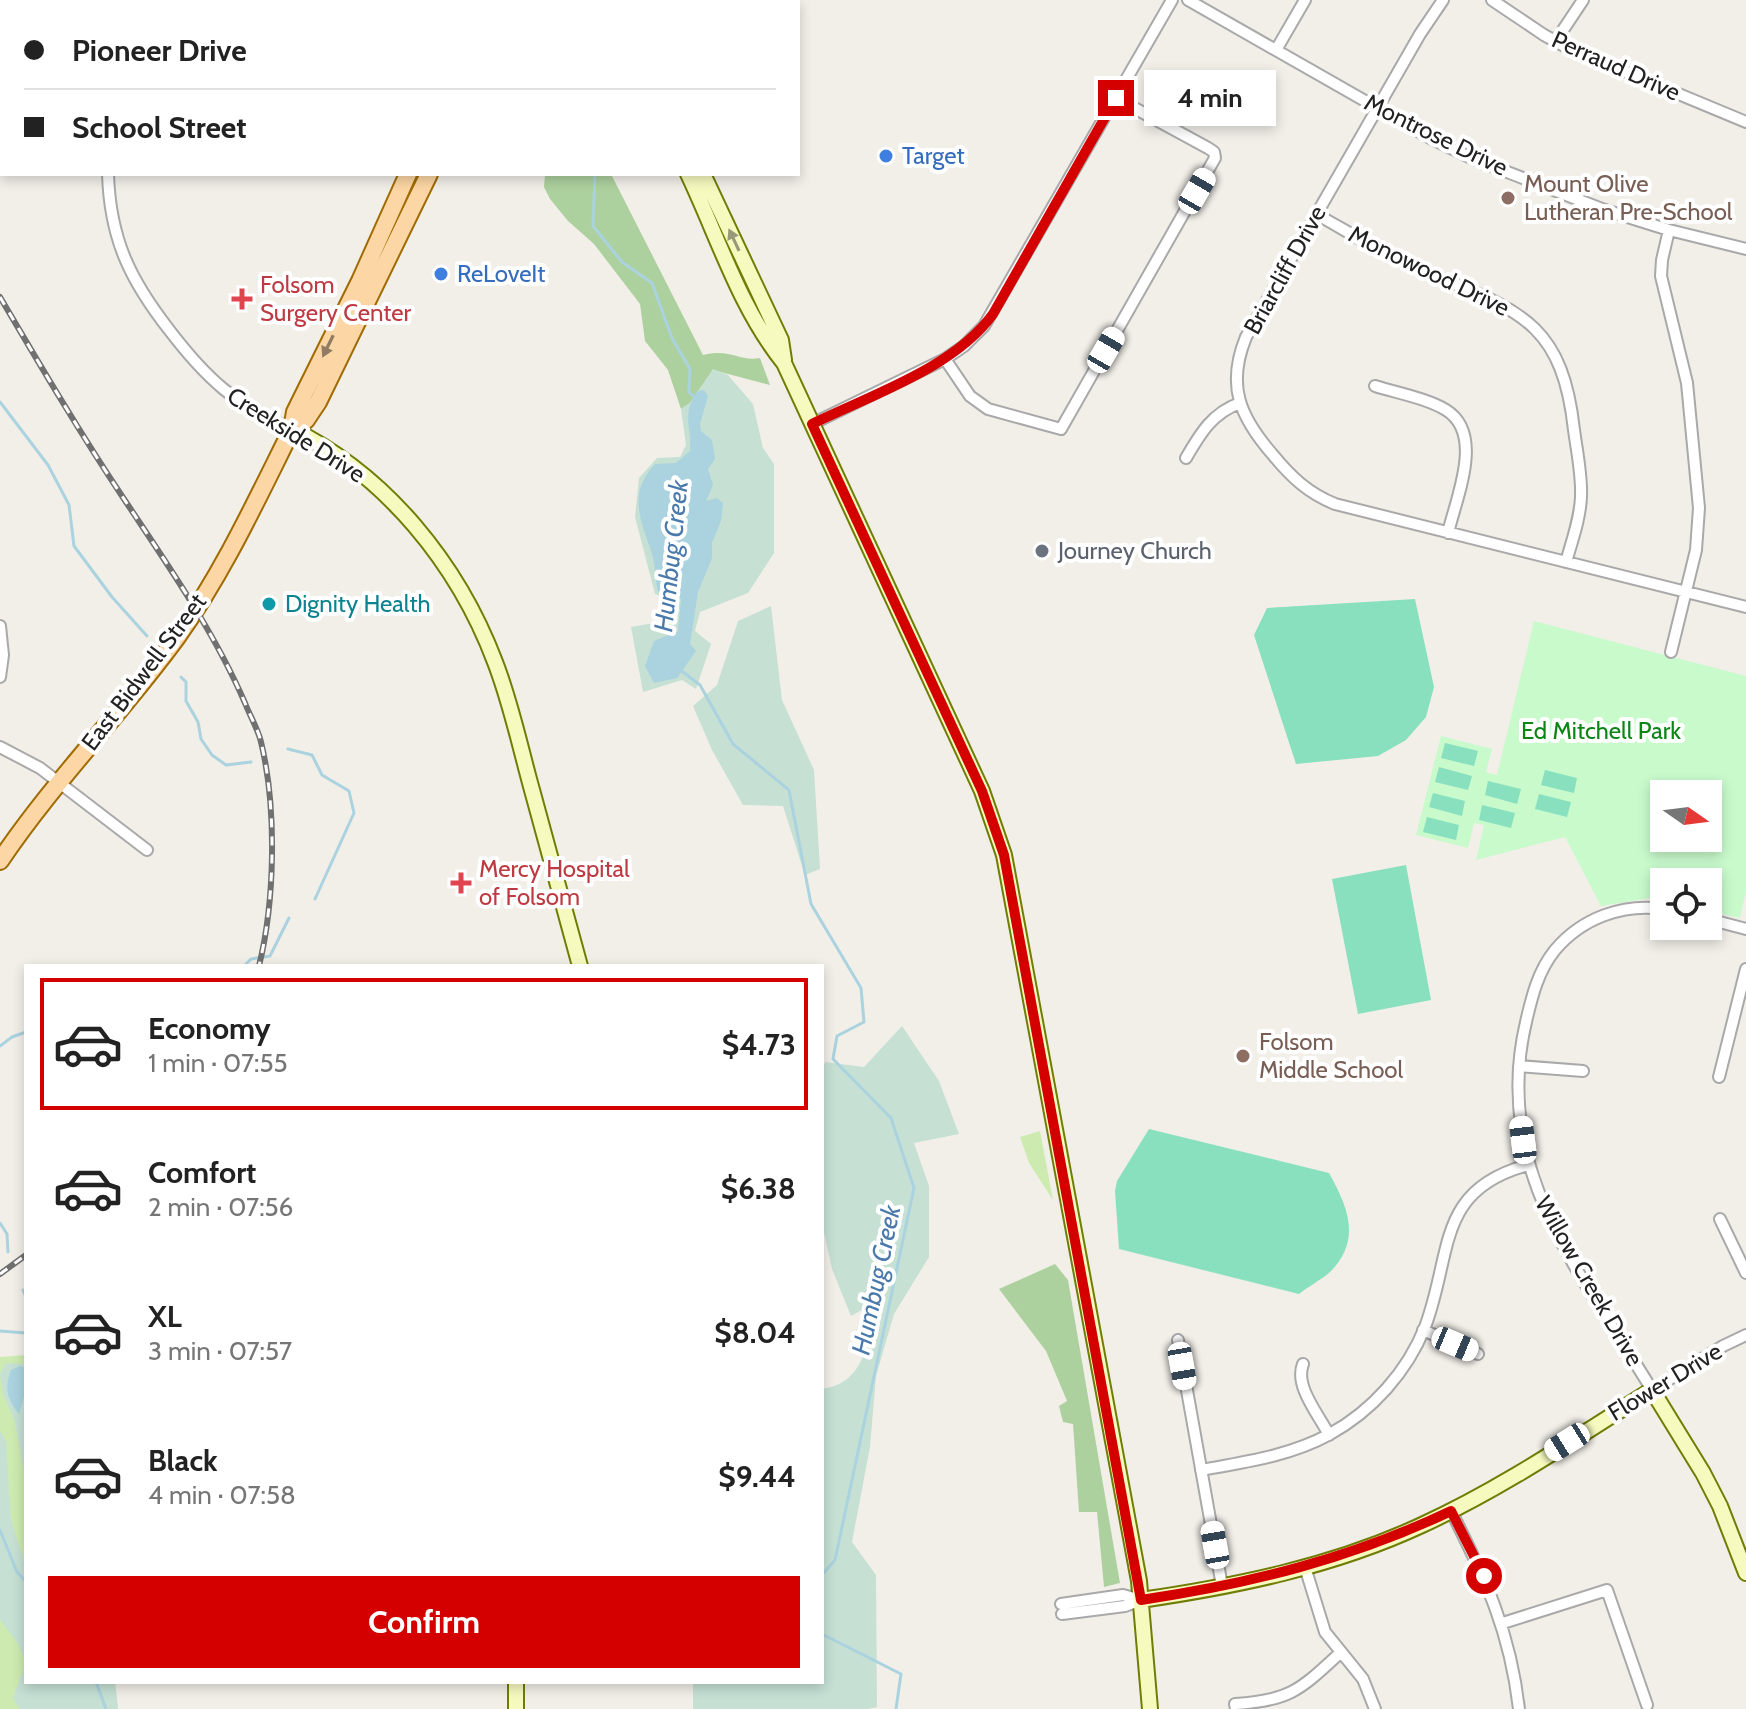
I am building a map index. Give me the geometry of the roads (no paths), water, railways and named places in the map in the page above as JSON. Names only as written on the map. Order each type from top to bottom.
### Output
[{"type":"main road","name":"East Bidwell Street","points":[[0,861],[178,635],[242,527],[292,429],[295,412],[414,176]]},
{"type":"main road","name":"East Bidwell Street","points":[[292,429],[306,420],[318,402],[379,277],[415,176]]},
{"type":"main road","points":[[689,176],[757,324],[784,363],[982,791],[1004,855],[1141,1600],[1150,1709]]},
{"type":"main road","points":[[704,176],[781,340],[784,363]]},
{"type":"main road","points":[[731,268],[743,279],[762,316],[770,316]]},
{"type":"main road","name":"Creekside Drive","points":[[292,429],[352,465],[389,497],[448,571],[468,602],[490,648],[507,699],[579,964]]},
{"type":"main road","name":"Flower Drive","points":[[1141,1600],[1305,1567],[1382,1542],[1491,1489],[1652,1390]]},
{"type":"main road","name":"Willow Creek Drive","points":[[1652,1390],[1720,1506],[1746,1573]]},
{"type":"main road","points":[[516,1684],[516,1709]]},
{"type":"street","points":[[812,424],[945,359],[975,337],[993,314],[1172,0]]},
{"type":"street","name":"Montrose Drive","points":[[1188,0],[1469,157],[1602,209],[1746,249]]},
{"type":"street","points":[[1276,50],[1305,0]]},
{"type":"street","name":"Briarcliff Drive","points":[[1443,0],[1377,108],[1241,349],[1236,375],[1240,403],[1253,432],[1291,477],[1308,491],[1335,504],[1746,607]]},
{"type":"street","name":"Perraud Drive","points":[[1492,0],[1555,42],[1746,122]]},
{"type":"street","points":[[1555,42],[1583,0]]},
{"type":"street","points":[[945,359],[970,396],[988,409],[1061,429],[1215,158],[1208,148],[1116,98]]},
{"type":"street","name":"Creekside Drive","points":[[108,176],[111,212],[120,248],[128,269],[147,301],[193,361],[225,393],[267,419],[292,429]]},
{"type":"street","name":"Monowood Drive","points":[[1316,214],[1393,257],[1502,303],[1531,325],[1550,348],[1563,374],[1571,402],[1581,488],[1578,515],[1566,562]]},
{"type":"street","points":[[1669,230],[1661,276],[1683,360],[1699,500],[1696,550],[1671,652]]},
{"type":"street","points":[[1375,386],[1441,408],[1453,415],[1461,425],[1467,438],[1467,451],[1448,533]]},
{"type":"street","points":[[1186,458],[1207,424],[1240,403]]},
{"type":"street","points":[[0,626],[3,655],[0,677]]},
{"type":"street","points":[[0,747],[26,758],[147,850]]},
{"type":"street","name":"Willow Creek Drive","points":[[1650,909],[1634,908],[1602,916],[1573,932],[1546,963],[1533,993],[1519,1066],[1519,1108],[1528,1165],[1555,1233],[1652,1390]]},
{"type":"street","points":[[1722,923],[1746,929]]},
{"type":"street","points":[[1719,1077],[1746,969]]},
{"type":"street","points":[[1519,1066],[1583,1071]]},
{"type":"street","points":[[1201,1470],[1289,1452],[1329,1435],[1356,1417],[1402,1369],[1423,1330],[1451,1232],[1462,1205],[1487,1180],[1528,1165]]},
{"type":"street","points":[[1720,1219],[1746,1273]]},
{"type":"street","points":[[1423,1330],[1478,1354]]},
{"type":"street","name":"Flower Drive","points":[[1652,1390],[1746,1335]]},
{"type":"street","points":[[1178,1340],[1222,1586]]},
{"type":"street","points":[[1303,1364],[1301,1383],[1329,1435]]},
{"type":"street","points":[[1451,1511],[1484,1576],[1503,1623],[1519,1709]]},
{"type":"street","points":[[1305,1567],[1321,1624],[1340,1653],[1363,1679],[1375,1709]]},
{"type":"street","points":[[1503,1623],[1607,1590],[1647,1705]]},
{"type":"street","name":"Flower Drive","points":[[1062,1609],[1125,1606],[1141,1600]]},
{"type":"street","points":[[1236,1709],[1235,1704],[1264,1702],[1291,1694],[1340,1653]]},
{"type":"water","points":[[704,390],[708,396],[701,431],[712,440],[715,459],[708,469],[713,485],[706,501],[717,498],[723,503],[721,521],[712,543],[712,558],[698,592],[690,644],[696,651],[677,678],[654,683],[645,666],[654,641],[678,631],[681,599],[658,592],[639,497],[646,475],[655,464],[676,463],[690,451],[689,408],[697,391]]},
{"type":"water","points":[[24,1367],[24,1396],[19,1414],[7,1388],[11,1370]]},
{"type":"waterway","name":"Humbug Creek","points":[[595,176],[593,226],[622,262],[652,283],[672,338],[690,369],[689,392],[695,398]]},
{"type":"waterway","points":[[0,402],[48,465],[69,505],[74,546],[112,597],[147,636]]},
{"type":"waterway","name":"Humbug Creek","points":[[679,669],[700,685],[733,744],[789,790],[811,904],[861,988],[864,1022],[837,1036],[833,1059],[891,1118],[914,1188],[835,1560],[824,1573]]},
{"type":"waterway","points":[[181,677],[186,682],[186,701],[198,722],[201,739],[212,755],[226,765],[251,762]]},
{"type":"waterway","points":[[288,749],[312,755],[322,775],[349,791],[354,813],[315,899]]},
{"type":"waterway","points":[[246,964],[251,959],[270,956],[289,918]]},
{"type":"waterway","points":[[0,1046],[24,1033]]},
{"type":"waterway","points":[[0,1223],[7,1234],[8,1252]]},
{"type":"waterway","points":[[0,1331],[24,1333]]},
{"type":"waterway","points":[[0,1530],[17,1572],[24,1580]]},
{"type":"waterway","name":"Humbug Creek","points":[[824,1635],[901,1674],[896,1709]]},
{"type":"waterway","points":[[97,1684],[106,1709]]},
{"type":"railway","points":[[0,297],[204,624],[233,676],[258,732],[266,768],[272,825],[271,884],[259,964]]},
{"type":"railway","points":[[0,1274],[24,1256]]},
{"type":"place","name":"Target","points":[[886,156]]},
{"type":"place","name":"Mount Olive Lutheran Pre-School","points":[[1508,198]]},
{"type":"place","name":"ReLoveIt","points":[[441,274]]},
{"type":"place","name":"Folsom Surgery Center","points":[[242,299]]},
{"type":"place","name":"Journey Church","points":[[1042,551]]},
{"type":"place","name":"Dignity Health","points":[[269,604]]},
{"type":"place","name":"Mercy Hospital of Folsom","points":[[461,883]]},
{"type":"place","name":"Folsom Middle School","points":[[1243,1056]]},
{"type":"park label","name":"Ed Mitchell Park","points":[[1601,731]]}]
